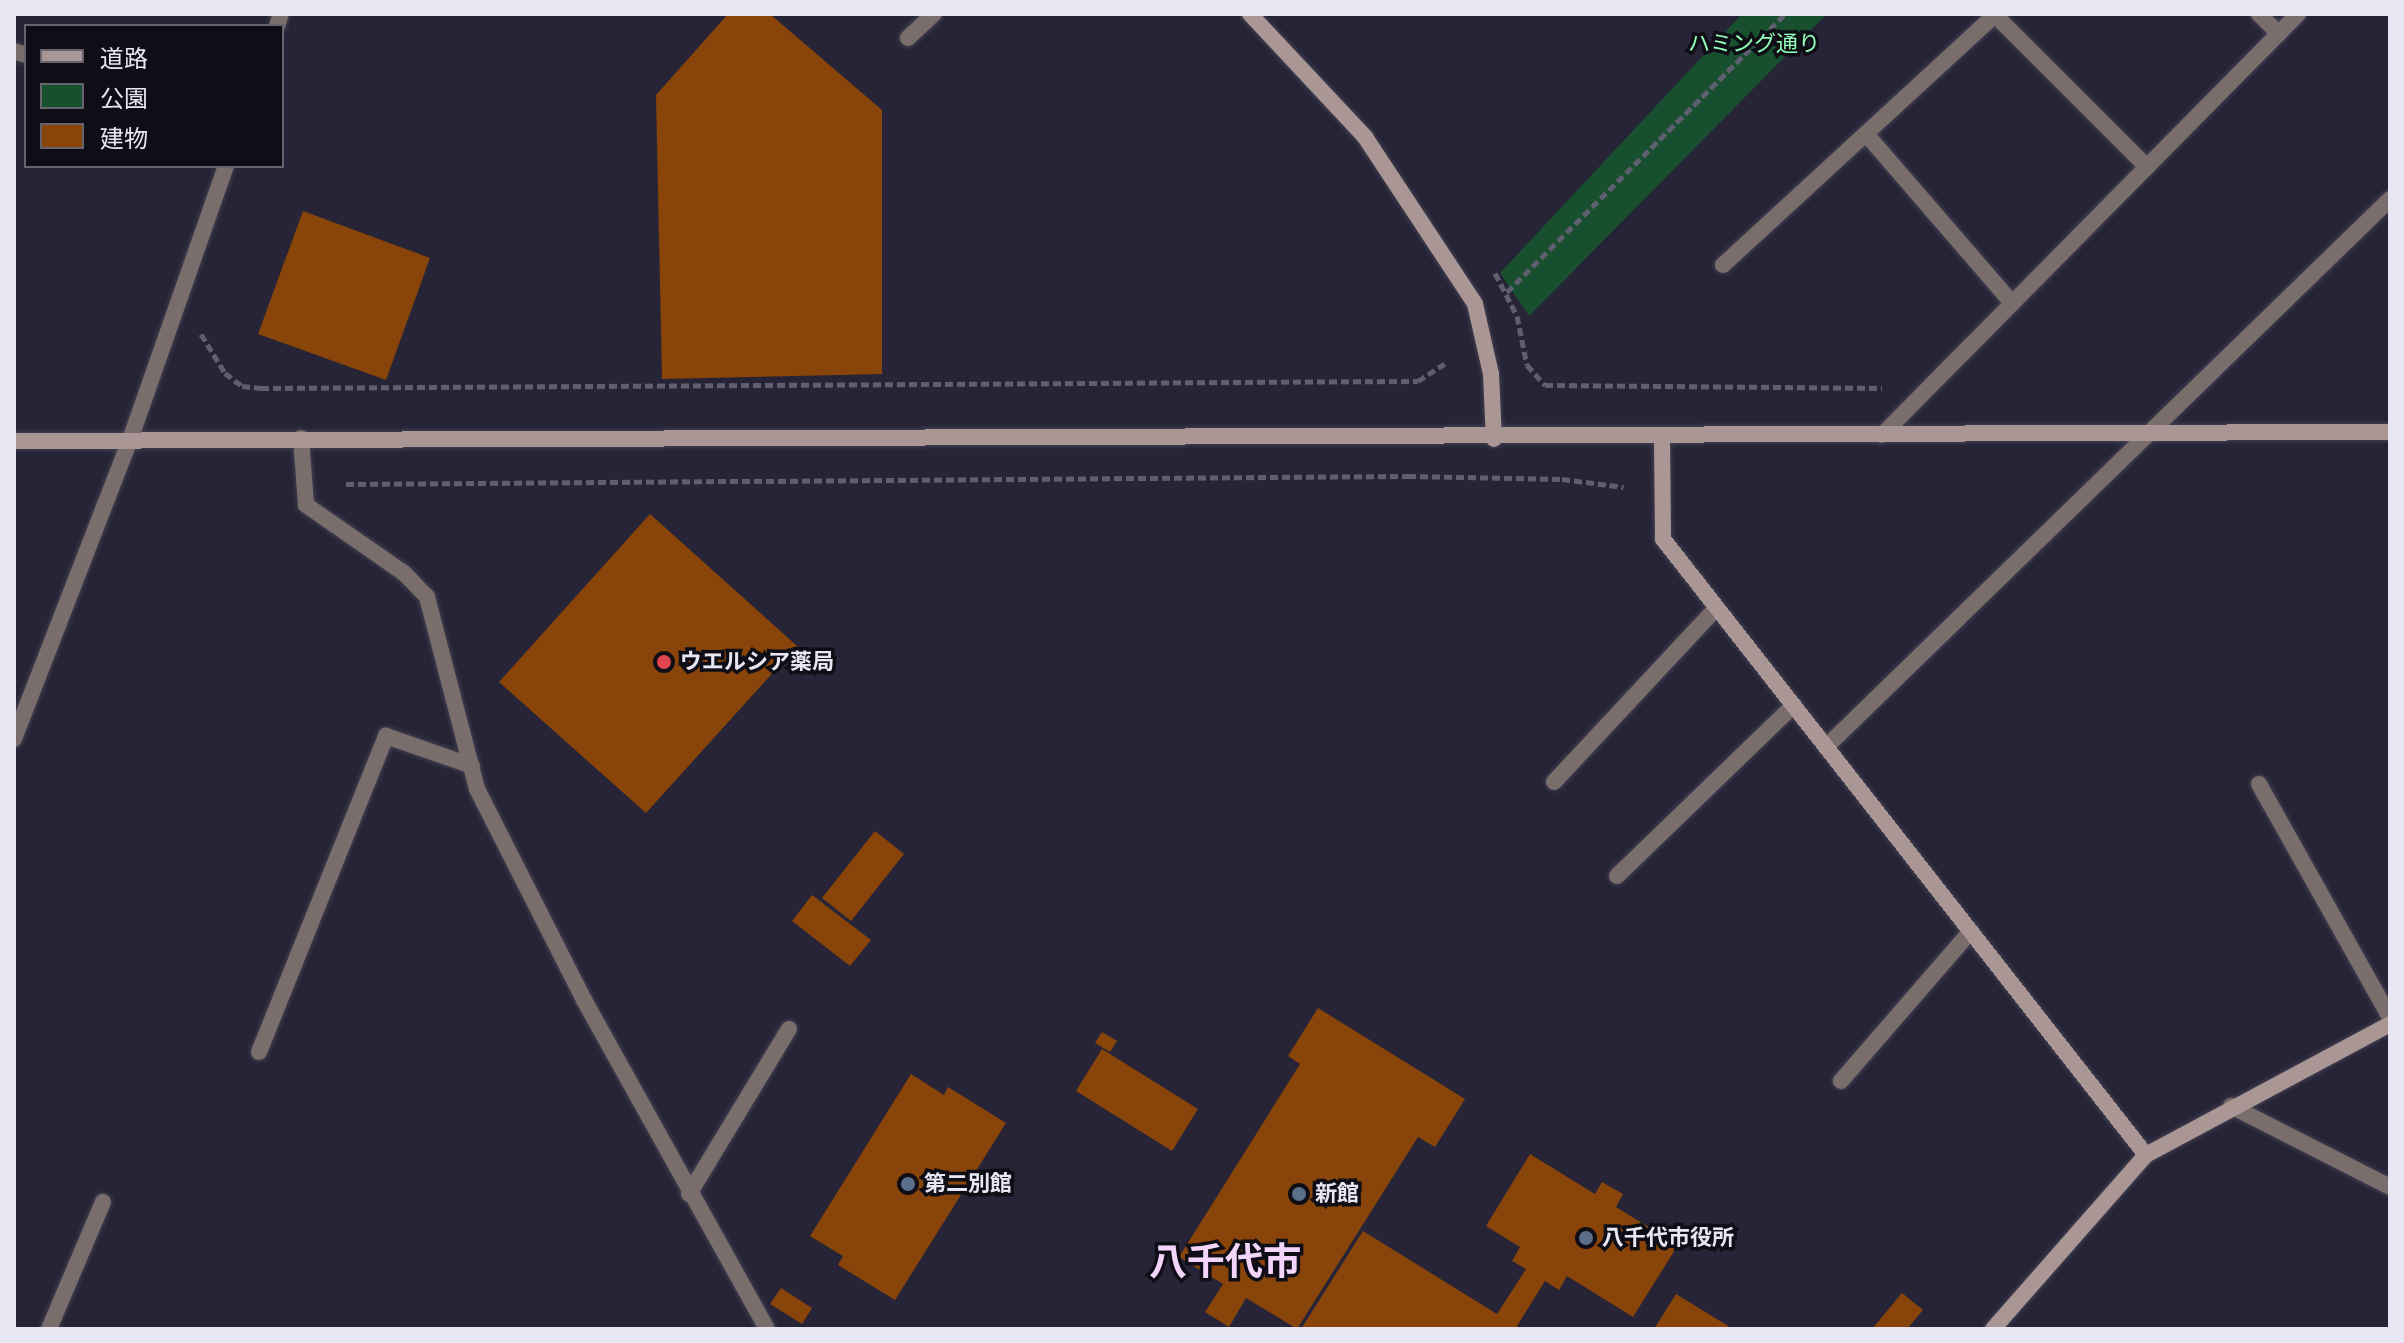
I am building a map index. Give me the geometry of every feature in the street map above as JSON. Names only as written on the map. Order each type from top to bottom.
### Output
[{"type":"street","points":[[908,38],[934,14]]},
{"type":"street","points":[[1250,14],[1365,137],[1475,304],[1491,374],[1494,439]]},
{"type":"street","points":[[1723,265],[1995,14],[2147,167]]},
{"type":"street","points":[[2259,14],[2279,34]]},
{"type":"street","points":[[1882,435],[2298,14]]},
{"type":"street","points":[[1867,135],[2012,303]]},
{"type":"street","points":[[14,739],[131,437],[225,168]]},
{"type":"street","points":[[1827,746],[2390,199]]},
{"type":"street","points":[[14,441],[131,437],[1662,439],[2154,430],[2390,432]]},
{"type":"street","points":[[301,438],[306,505],[404,573],[427,597],[477,789],[689,1194],[767,1329]]},
{"type":"street","points":[[1662,439],[1663,539],[2146,1155]]},
{"type":"street","points":[[1554,782],[1716,608]]},
{"type":"street","points":[[1617,876],[1794,705]]},
{"type":"street","points":[[259,1052],[386,736],[472,766]]},
{"type":"street","points":[[2259,784],[2390,1017]]},
{"type":"street","points":[[1841,1081],[1971,931]]},
{"type":"street","points":[[1993,1329],[2146,1155],[2231,1106],[2390,1024]]},
{"type":"street","points":[[689,1194],[789,1029]]},
{"type":"street","points":[[2231,1106],[2390,1187]]},
{"type":"street","points":[[53,1328],[103,1202]]},
{"type":"path","points":[[1507,292],[1785,14]]},
{"type":"path","points":[[1484,260],[1507,292],[1527,365],[1545,385],[1882,388]]},
{"type":"path","points":[[201,324],[201,341],[225,373],[242,386],[261,388],[1418,381],[1447,362]]},
{"type":"path","points":[[346,484],[1408,476],[1562,479],[1623,487]]},
{"type":"green space","name":"ハミング通り","points":[[1742,14],[1827,14],[1529,316],[1500,273]]},
{"type":"building","points":[[728,14],[770,14],[882,110],[882,374],[662,379],[656,95]]},
{"type":"building","points":[[303,211],[430,258],[386,380],[258,334]]},
{"type":"building","points":[[650,514],[797,646],[646,813],[499,682]]},
{"type":"building","points":[[875,831],[904,854],[851,921],[822,898]]},
{"type":"building","points":[[812,895],[871,940],[850,966],[792,921]]},
{"type":"building","points":[[1318,1008],[1465,1099],[1435,1147],[1418,1137],[1297,1329],[1246,1298],[1229,1327],[1205,1312],[1223,1284],[1179,1257],[1300,1064],[1288,1056]]},
{"type":"building","points":[[1102,1032],[1117,1041],[1110,1052],[1095,1043]]},
{"type":"building","points":[[1102,1049],[1198,1109],[1172,1151],[1076,1091]]},
{"type":"building","points":[[911,1074],[944,1095],[948,1087],[1006,1123],[895,1300],[838,1265],[843,1256],[810,1236]]},
{"type":"building","name":"八千代市役所","points":[[1530,1154],[1595,1194],[1602,1182],[1623,1194],[1616,1207],[1678,1245],[1633,1317],[1567,1276],[1559,1290],[1545,1281],[1517,1326],[1522,1329],[1301,1329],[1363,1231],[1497,1314],[1526,1269],[1512,1261],[1520,1247],[1486,1226]]},
{"type":"building","points":[[781,1288],[812,1308],[802,1324],[770,1304]]},
{"type":"building","points":[[1902,1293],[1923,1310],[1907,1329],[1872,1329]]},
{"type":"building","points":[[1676,1294],[1733,1329],[1654,1329]]},
{"type":"place","name":"ウエルシア薬局","points":[[664,662]]},
{"type":"place","name":"第二別館","points":[[908,1184]]},
{"type":"place","name":"新館","points":[[1299,1194]]},
{"type":"place","name":"八千代市役所","points":[[1586,1238]]},
{"type":"district","name":"八千代市","points":[[1225,1262]]}]
